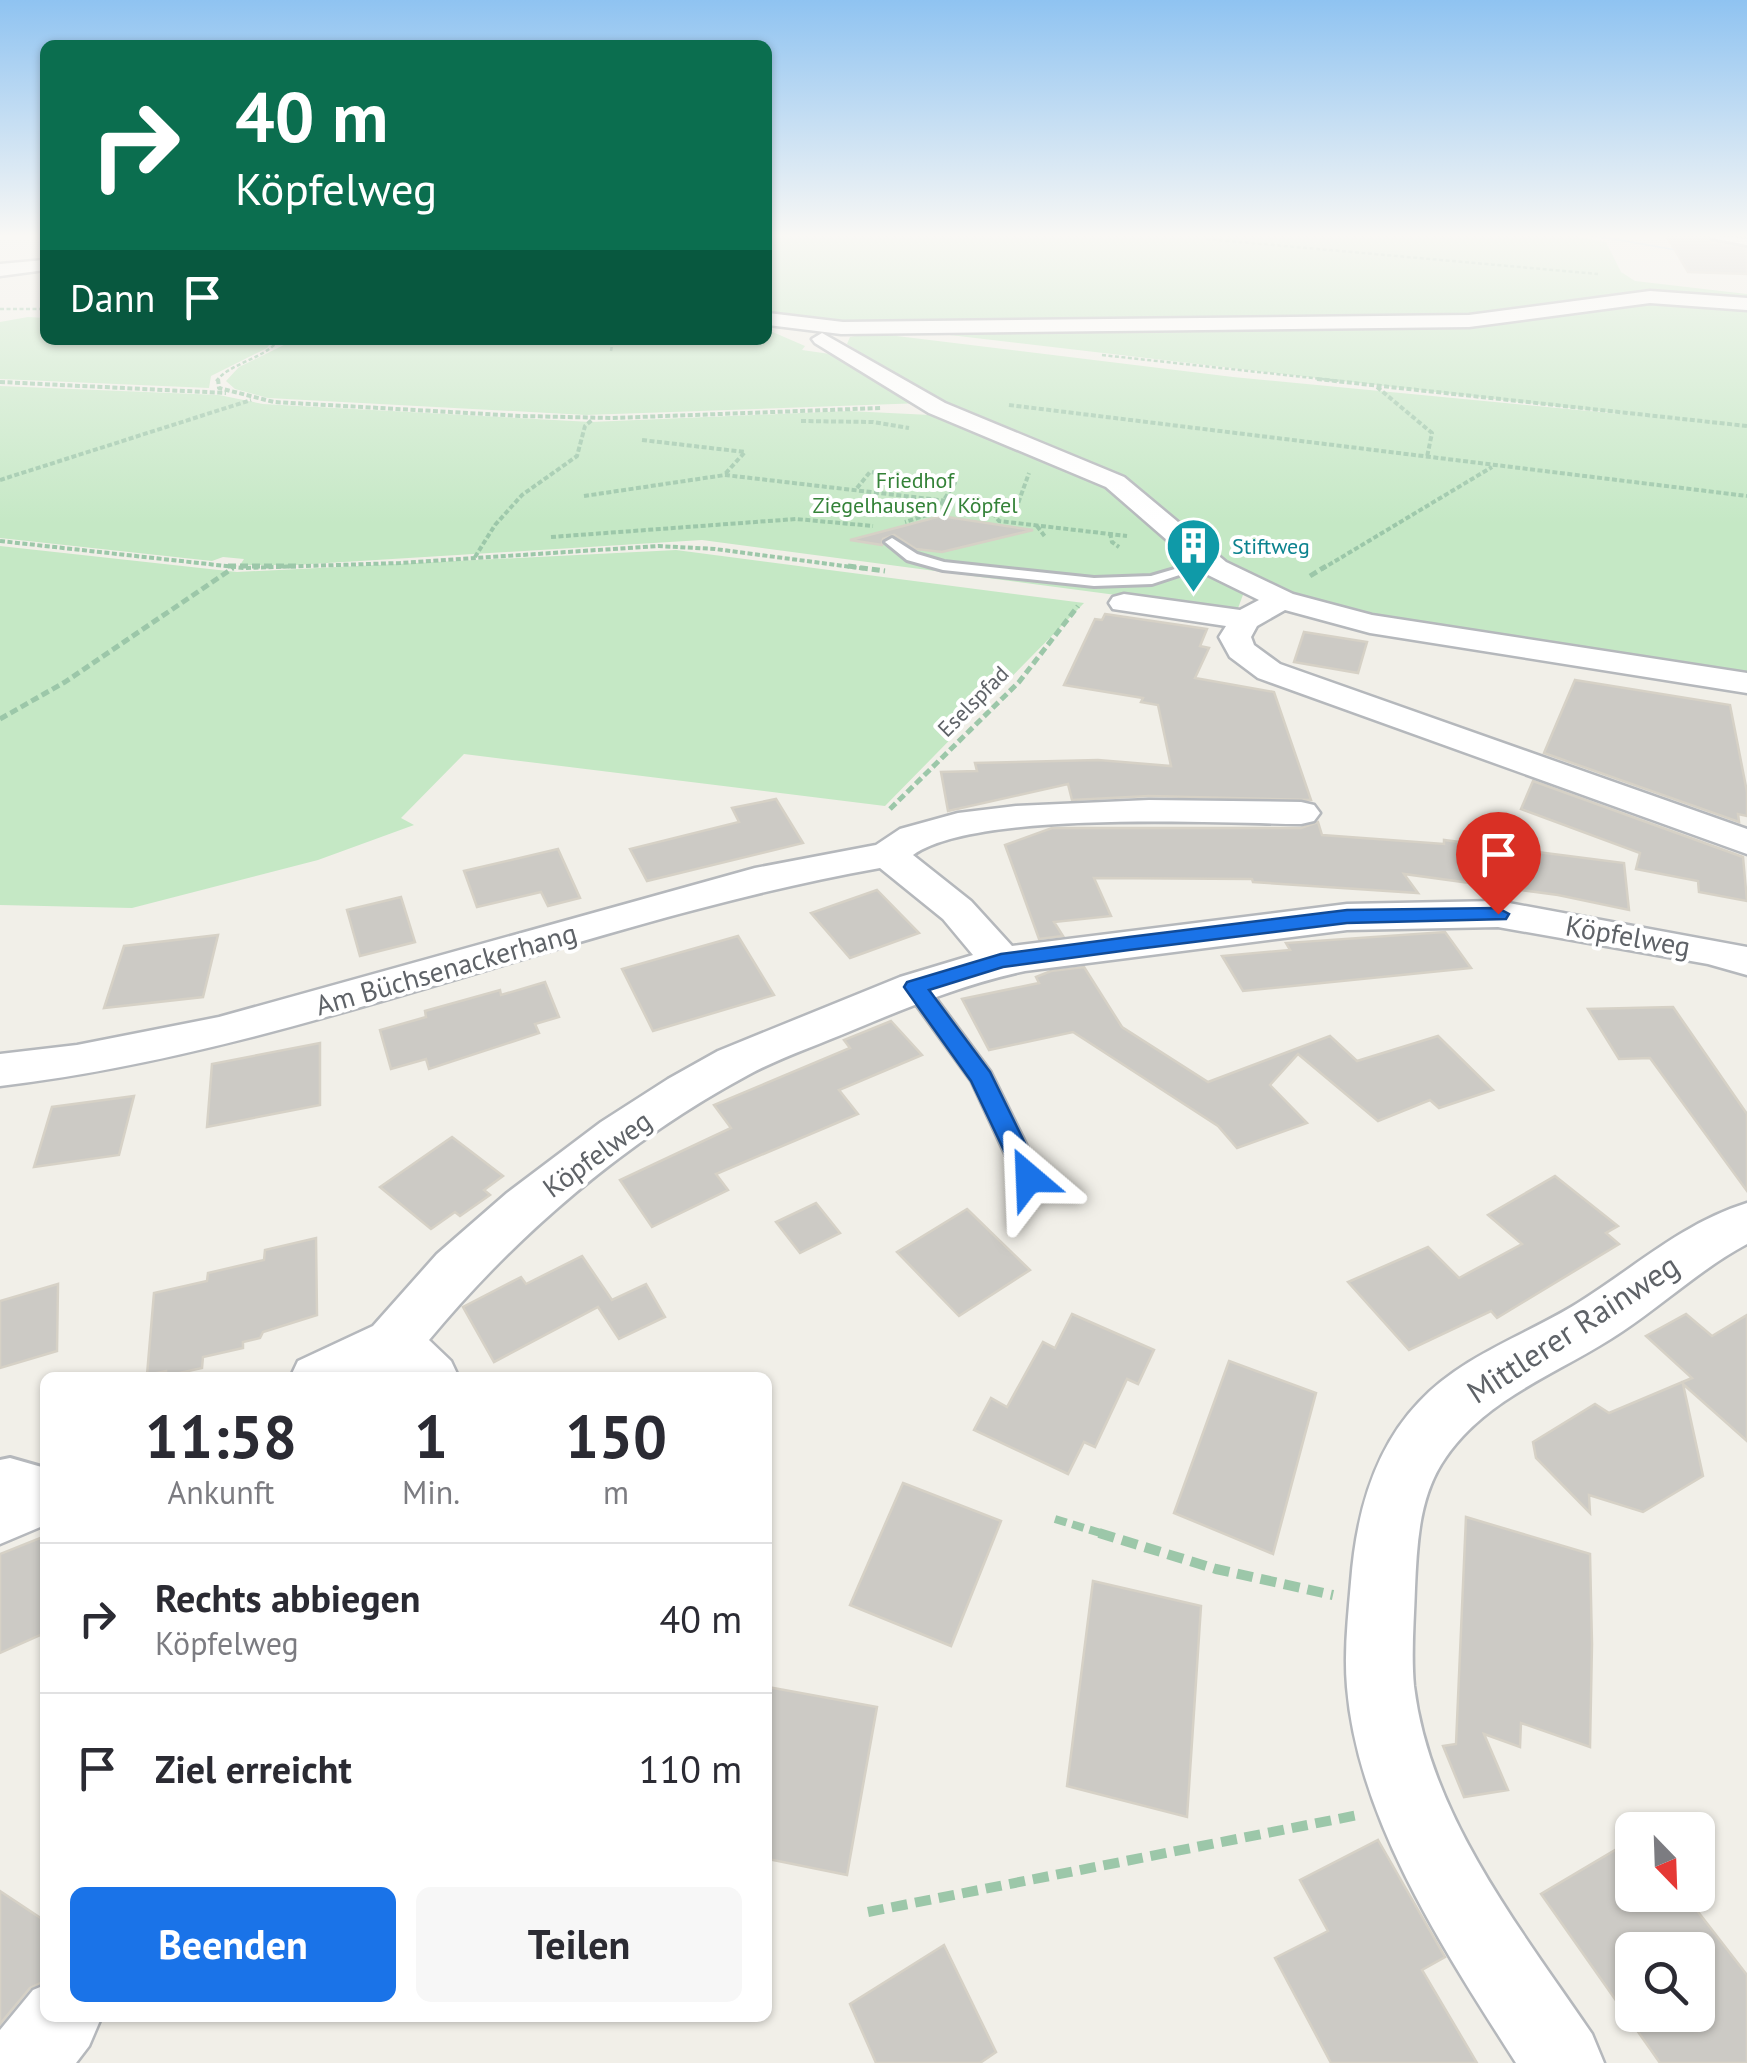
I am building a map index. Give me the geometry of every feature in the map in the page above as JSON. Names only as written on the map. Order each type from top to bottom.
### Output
[{"type":"street","points":[[791,331],[924,331]]},
{"type":"street","points":[[832,333],[926,417],[1108,478],[1209,563],[1282,600],[1370,624],[1747,683]]},
{"type":"street","points":[[1282,600],[1245,620],[1234,637],[1241,650],[1269,671],[1747,842]]},
{"type":"street","points":[[1124,603],[1245,620]]},
{"type":"street","name":"Am Büchsenackerhang","points":[[0,1070],[77,1061],[220,1032],[769,876],[888,855],[895,844],[915,835],[955,825],[1090,812],[1301,813]]},
{"type":"street","points":[[888,855],[956,910],[1001,960]]},
{"type":"street","name":"Köpfelweg","points":[[349,1372],[412,1360],[456,1268],[525,1207],[618,1135],[734,1062],[915,987],[1001,960],[1347,917],[1498,914],[1710,950],[1747,961]]},
{"type":"street","name":"Mittlerer Rainweg","points":[[1563,2063],[1474,1926],[1439,1863],[1413,1808],[1391,1742],[1381,1695],[1380,1632],[1394,1499],[1409,1462],[1428,1434],[1479,1386],[1604,1316],[1719,1233],[1747,1223]]},
{"type":"street","points":[[0,1515],[40,1497]]},
{"type":"street","points":[[25,2063],[59,2022]]},
{"type":"lane","points":[[889,534],[912,557],[943,566],[1094,582],[1152,580],[1209,563]]},
{"type":"lane","points":[[915,987],[982,1078],[1029,1178]]},
{"type":"lane","points":[[0,1474],[10,1472],[40,1481]]},
{"type":"path","points":[[276,345],[219,376],[219,388],[254,400],[395,410],[594,418],[926,417]]},
{"type":"path","points":[[612,351],[613,345]]},
{"type":"path","points":[[1086,353],[1747,426]]},
{"type":"path","points":[[0,382],[232,394]]},
{"type":"path","points":[[1376,386],[1432,433],[1427,457]]},
{"type":"path","points":[[0,480],[254,400]]},
{"type":"path","points":[[1057,408],[1213,432],[1747,496]]},
{"type":"path","points":[[801,421],[873,422],[926,417]]},
{"type":"path","points":[[474,558],[495,524],[522,495],[577,456],[585,426],[594,418]]},
{"type":"path","points":[[642,440],[745,452],[725,475]]},
{"type":"path","points":[[584,496],[725,475],[1016,509],[1030,470],[1021,465]]},
{"type":"path","points":[[1282,600],[1292,588],[1341,555],[1493,466]]},
{"type":"path","points":[[856,489],[870,472],[954,482],[936,512],[905,522]]},
{"type":"path","points":[[987,505],[999,521],[1183,542]]},
{"type":"path","points":[[551,537],[796,519],[889,534]]},
{"type":"path","points":[[1037,526],[1046,538]]},
{"type":"path","points":[[1110,534],[1119,547]]},
{"type":"path","points":[[0,541],[234,568],[688,546],[901,573]]},
{"type":"path","points":[[0,719],[65,682],[234,568]]},
{"type":"path","name":"Eselspfad","points":[[884,814],[1019,682],[1085,597],[1124,603]]},
{"type":"path","points":[[1055,1519],[1216,1570],[1348,1598]]},
{"type":"path","points":[[868,1912],[1368,1813]]},
{"type":"green space","points":[[0,331],[40,331],[40,345],[269,345],[211,376],[209,388],[0,379]]},
{"type":"green space","points":[[918,331],[1747,331],[1747,675],[1397,622],[1334,609],[1274,589],[1230,567],[1133,486],[950,409],[847,344],[850,337],[872,333],[1233,377],[1631,415]]},
{"type":"green space","points":[[772,332],[805,346],[802,350],[844,356],[923,403],[586,415],[268,398],[235,389],[226,381],[239,367],[284,345],[772,345]]},
{"type":"green space","name":"Friedhof Ziegelhausen / Köpfel","points":[[0,386],[219,395],[263,404],[591,422],[849,411],[930,415],[1085,474],[1117,491],[1200,570],[1244,592],[1237,611],[702,540],[240,565],[244,559],[223,557],[212,561],[0,538]]},
{"type":"green space","points":[[0,546],[237,572],[676,550],[1084,603],[885,806],[464,754],[401,818],[414,825],[318,860],[132,908],[0,905]]},
{"type":"building","points":[[941,516],[1033,530],[942,552],[916,549],[894,535],[883,539],[882,545],[850,540]]},
{"type":"building","points":[[1105,614],[1207,629],[1200,646],[1209,648],[1195,678],[1274,692],[1311,800],[1149,796],[1072,800],[1068,784],[948,811],[941,772],[977,771],[975,763],[1098,760],[1171,766],[1158,705],[1141,702],[1143,698],[1064,685],[1095,619],[1102,620]]},
{"type":"building","points":[[1304,632],[1367,642],[1358,673],[1294,662]]},
{"type":"building","points":[[1575,680],[1730,705],[1747,792],[1747,816],[1738,814],[1739,822],[1544,753]]},
{"type":"building","points":[[1533,781],[1743,857],[1747,901],[1699,892],[1698,881],[1636,869],[1640,853],[1521,809]]},
{"type":"building","points":[[776,799],[803,843],[647,881],[630,849],[739,822],[732,808]]},
{"type":"building","points":[[1318,822],[1322,835],[1444,844],[1444,840],[1624,863],[1629,910],[1558,895],[1404,874],[1418,893],[1252,879],[1094,878],[1111,916],[1054,922],[1063,936],[1039,939],[1005,845],[1052,828],[1301,828]]},
{"type":"building","points":[[558,849],[580,898],[548,906],[541,892],[477,907],[464,871]]},
{"type":"building","points":[[877,890],[919,933],[850,958],[811,913]]},
{"type":"building","points":[[401,897],[415,942],[360,956],[347,910]]},
{"type":"building","points":[[1445,932],[1471,968],[1243,991],[1222,956],[1290,950],[1286,943]]},
{"type":"building","points":[[218,935],[203,997],[104,1008],[124,946]]},
{"type":"building","points":[[738,936],[774,995],[653,1031],[622,969]]},
{"type":"building","points":[[1084,967],[1122,1027],[1208,1082],[1330,1036],[1357,1061],[1438,1036],[1493,1090],[1439,1108],[1430,1100],[1378,1121],[1298,1054],[1270,1085],[1307,1123],[1237,1148],[1218,1126],[1073,1032],[989,1050],[962,999],[1039,983],[1036,977],[1051,971]]},
{"type":"building","points":[[545,982],[559,1017],[535,1024],[539,1033],[429,1069],[426,1059],[391,1069],[380,1030],[426,1017],[425,1011]]},
{"type":"building","points":[[1673,1007],[1747,1114],[1747,1191],[1650,1058],[1619,1059],[1588,1009]]},
{"type":"building","points":[[891,1021],[922,1055],[839,1090],[858,1114],[716,1174],[728,1190],[652,1227],[620,1180],[731,1128],[714,1105],[850,1048],[844,1040]]},
{"type":"building","points":[[320,1043],[320,1105],[207,1127],[212,1064]]},
{"type":"building","points":[[134,1096],[119,1155],[34,1167],[52,1107]]},
{"type":"building","points":[[452,1137],[503,1176],[484,1190],[490,1195],[460,1216],[455,1212],[431,1229],[380,1187]]},
{"type":"building","points":[[1555,1176],[1618,1226],[1606,1233],[1619,1244],[1497,1318],[1491,1311],[1409,1350],[1348,1282],[1428,1247],[1459,1278],[1522,1244],[1488,1215]]},
{"type":"building","points":[[816,1203],[840,1233],[800,1253],[776,1222]]},
{"type":"building","points":[[967,1209],[1030,1270],[959,1316],[897,1252]]},
{"type":"building","points":[[316,1238],[317,1315],[263,1332],[260,1338],[243,1342],[243,1348],[203,1357],[202,1368],[147,1372],[154,1293],[207,1281],[208,1273],[264,1260],[265,1250]]},
{"type":"building","points":[[582,1256],[612,1300],[646,1284],[665,1317],[619,1339],[598,1307],[494,1362],[463,1307],[521,1277],[526,1284]]},
{"type":"building","points":[[58,1284],[57,1351],[0,1368],[0,1301]]},
{"type":"building","points":[[1072,1314],[1154,1350],[1138,1384],[1127,1379],[1095,1447],[1084,1442],[1068,1474],[974,1430],[991,1398],[1007,1407],[1043,1342],[1055,1348]]},
{"type":"building","points":[[1686,1314],[1712,1336],[1747,1315],[1747,1441],[1683,1384],[1703,1476],[1643,1512],[1589,1495],[1590,1513],[1536,1458],[1533,1442],[1595,1404],[1609,1413],[1692,1378],[1646,1336]]},
{"type":"building","points":[[1229,1361],[1316,1393],[1273,1554],[1174,1513]]},
{"type":"building","points":[[903,1483],[1001,1521],[951,1646],[850,1605]]},
{"type":"building","points":[[1466,1517],[1590,1554],[1592,1644],[1590,1747],[1521,1723],[1520,1747],[1484,1734],[1508,1790],[1464,1797],[1443,1746],[1456,1744]]},
{"type":"building","points":[[40,1538],[40,1635],[0,1653],[0,1554]]},
{"type":"building","points":[[1093,1581],[1201,1606],[1187,1817],[1067,1786]]},
{"type":"building","points":[[772,1688],[877,1707],[847,1875],[772,1860]]},
{"type":"building","points":[[1378,1840],[1445,1957],[1422,1970],[1477,2063],[1331,2063],[1275,1958],[1328,1931],[1300,1880]]},
{"type":"building","points":[[1615,1850],[1615,1912],[1698,1912],[1714,1932],[1615,1932],[1615,1999],[1541,1894]]},
{"type":"building","points":[[0,1891],[40,1918],[40,1983],[30,1988],[0,2024]]},
{"type":"building","points":[[1715,1934],[1747,1975],[1747,2063],[1660,2063],[1638,2032],[1715,2032]]},
{"type":"building","points":[[944,1945],[996,2052],[980,2063],[876,2063],[850,2004]]},
{"type":"place","name":"Stiftweg","points":[[1193,595]]},
{"type":"route","points":[[1029,1178],[982,1078],[915,987],[1001,960],[1347,917],[1498,914]]}]
